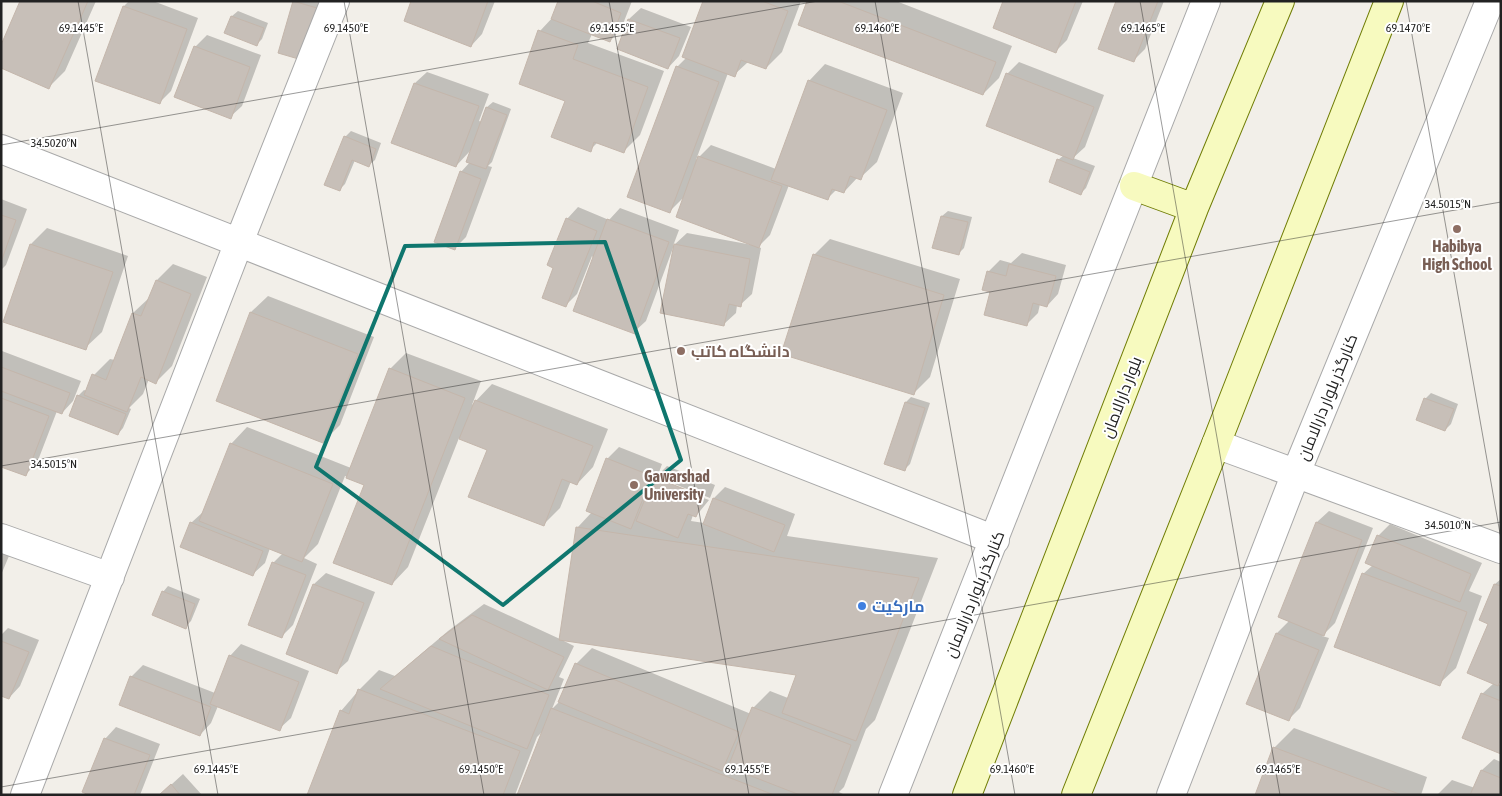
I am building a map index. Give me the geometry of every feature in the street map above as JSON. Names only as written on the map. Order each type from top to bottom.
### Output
[{"type":"main road","name":"بلوار دارالامان","points":[[967,795],[1194,208],[1280,1]]},
{"type":"main road","points":[[1076,795],[1216,444],[1389,1]]},
{"type":"main road","points":[[1134,186],[1194,208]]},
{"type":"street","points":[[26,795],[239,242],[335,1]]},
{"type":"street","name":"کنارگذر بلوار دارالامان","points":[[893,795],[1206,1]]},
{"type":"street","name":"کنارگذر بلوار دارالامان","points":[[1171,795],[1296,472],[1490,1]]},
{"type":"street","points":[[1,149],[995,540]]},
{"type":"street","points":[[1216,444],[1501,549]]},
{"type":"street","points":[[1,538],[110,577]]},
{"type":"highlighted area","points":[[605,242],[681,460],[503,605],[316,467],[405,246]]},
{"type":"building","points":[[20,1],[88,1],[49,89],[1,68],[1,45]]},
{"type":"building","points":[[293,1],[317,8],[302,60],[278,53]]},
{"type":"building","points":[[411,1],[488,1],[471,47],[404,21]]},
{"type":"building","points":[[558,1],[592,1],[621,13],[610,42],[551,19]]},
{"type":"building","points":[[703,1],[762,1],[788,11],[766,69],[741,60],[735,77],[682,57]]},
{"type":"building","points":[[807,1],[838,1],[996,62],[983,95],[798,25]]},
{"type":"building","points":[[1003,1],[1076,1],[1056,53],[993,28]]},
{"type":"building","points":[[1116,1],[1158,1],[1134,62],[1098,49]]},
{"type":"building","points":[[123,6],[187,29],[160,104],[95,81]]},
{"type":"building","points":[[231,16],[264,28],[257,46],[224,33]]},
{"type":"building","points":[[628,19],[680,38],[668,69],[617,49]]},
{"type":"building","points":[[538,30],[578,45],[573,59],[648,87],[624,153],[594,142],[591,152],[551,137],[565,101],[519,84]]},
{"type":"building","points":[[194,46],[250,67],[231,119],[174,97]]},
{"type":"building","points":[[676,66],[719,82],[670,213],[627,197]]},
{"type":"building","points":[[1006,73],[1094,107],[1073,160],[986,126]]},
{"type":"building","points":[[808,80],[887,110],[861,180],[850,176],[844,193],[832,189],[828,200],[771,180]]},
{"type":"building","points":[[414,83],[479,106],[456,167],[391,143]]},
{"type":"building","points":[[486,107],[507,115],[486,169],[466,162]]},
{"type":"building","points":[[344,136],[376,149],[369,167],[352,160],[340,191],[324,185]]},
{"type":"building","points":[[698,156],[782,186],[759,248],[676,217]]},
{"type":"building","points":[[1057,159],[1090,172],[1081,195],[1049,182]]},
{"type":"building","points":[[460,171],[481,179],[455,250],[434,242]]},
{"type":"building","points":[[1,215],[16,220],[1,262]]},
{"type":"building","points":[[941,216],[968,222],[959,255],[932,248]]},
{"type":"building","points":[[566,218],[597,231],[566,307],[542,298],[553,268],[547,265]]},
{"type":"building","points":[[607,219],[669,242],[635,334],[573,311]]},
{"type":"building","points":[[30,244],[113,272],[86,350],[3,322]]},
{"type":"building","points":[[674,244],[750,259],[741,307],[729,304],[724,326],[660,313]]},
{"type":"building","points":[[813,254],[944,295],[914,395],[781,354]]},
{"type":"building","points":[[1009,264],[1056,276],[1047,307],[1033,303],[1027,326],[984,315],[990,292],[982,290],[987,271],[1006,276]]},
{"type":"building","points":[[156,280],[191,294],[156,384],[141,377],[127,412],[84,395],[92,374],[106,380],[132,313],[141,316]]},
{"type":"building","points":[[250,312],[358,354],[323,443],[216,401]]},
{"type":"building","points":[[1,367],[70,393],[62,414],[1,391]]},
{"type":"building","points":[[389,368],[465,398],[392,585],[333,563],[364,485],[346,478]]},
{"type":"building","points":[[77,395],[126,414],[118,435],[69,416]]},
{"type":"building","points":[[1,398],[49,416],[26,476],[1,467]]},
{"type":"building","points":[[1424,398],[1454,409],[1445,431],[1416,420]]},
{"type":"building","points":[[475,400],[593,446],[577,485],[562,479],[544,526],[468,497],[487,450],[459,439]]},
{"type":"building","points":[[905,402],[925,408],[905,471],[884,464]]},
{"type":"building","points":[[230,443],[333,484],[302,562],[199,521]]},
{"type":"building","points":[[606,458],[652,476],[631,529],[586,511]]},
{"type":"building","points":[[654,477],[704,497],[696,517],[688,514],[678,538],[636,521]]},
{"type":"building","points":[[713,498],[785,525],[774,552],[703,524]]},
{"type":"building","points":[[190,522],[263,551],[253,576],[180,547]]},
{"type":"building","points":[[1316,522],[1362,540],[1324,636],[1278,617]]},
{"type":"building","points":[[576,527],[919,578],[856,741],[782,713],[796,675],[559,640]]},
{"type":"building","points":[[1377,535],[1471,574],[1460,602],[1365,563]]},
{"type":"building","points":[[272,562],[306,575],[282,638],[248,625]]},
{"type":"building","points":[[1362,573],[1467,612],[1440,686],[1334,647]]},
{"type":"building","points":[[313,584],[364,603],[337,674],[286,654]]},
{"type":"building","points":[[1494,584],[1501,586],[1501,679],[1498,686],[1467,673],[1488,624],[1479,620]]},
{"type":"building","points":[[162,591],[195,604],[186,629],[152,615]]},
{"type":"building","points":[[472,615],[564,657],[548,690],[439,639]]},
{"type":"building","points":[[1276,633],[1319,650],[1289,721],[1246,704]]},
{"type":"building","points":[[1,641],[29,652],[9,699],[1,696]]},
{"type":"building","points":[[431,646],[549,695],[527,749],[380,689]]},
{"type":"building","points":[[229,655],[299,682],[280,731],[210,704]]},
{"type":"building","points":[[575,663],[739,732],[722,771],[558,702]]},
{"type":"building","points":[[130,676],[211,707],[200,736],[119,705]]},
{"type":"building","points":[[358,689],[520,751],[503,795],[307,795],[340,710],[349,714]]},
{"type":"building","points":[[1481,693],[1501,701],[1501,754],[1462,738]]},
{"type":"building","points":[[752,707],[851,745],[832,795],[800,795],[728,767]]},
{"type":"building","points":[[551,708],[774,795],[517,795]]},
{"type":"building","points":[[104,738],[150,755],[134,795],[89,795],[82,792]]},
{"type":"building","points":[[1273,747],[1402,795],[1255,795]]},
{"type":"building","points":[[1481,770],[1501,778],[1501,795],[1470,795]]},
{"type":"building","points":[[171,784],[180,795],[159,795]]},
{"type":"place","name":"Habibya High School","points":[[1457,229]]},
{"type":"place","name":"دانشگاه کاتب","points":[[681,351]]},
{"type":"place","name":"Gawarshad University","points":[[634,485]]},
{"type":"place","name":"مارکیت","points":[[862,606]]}]
